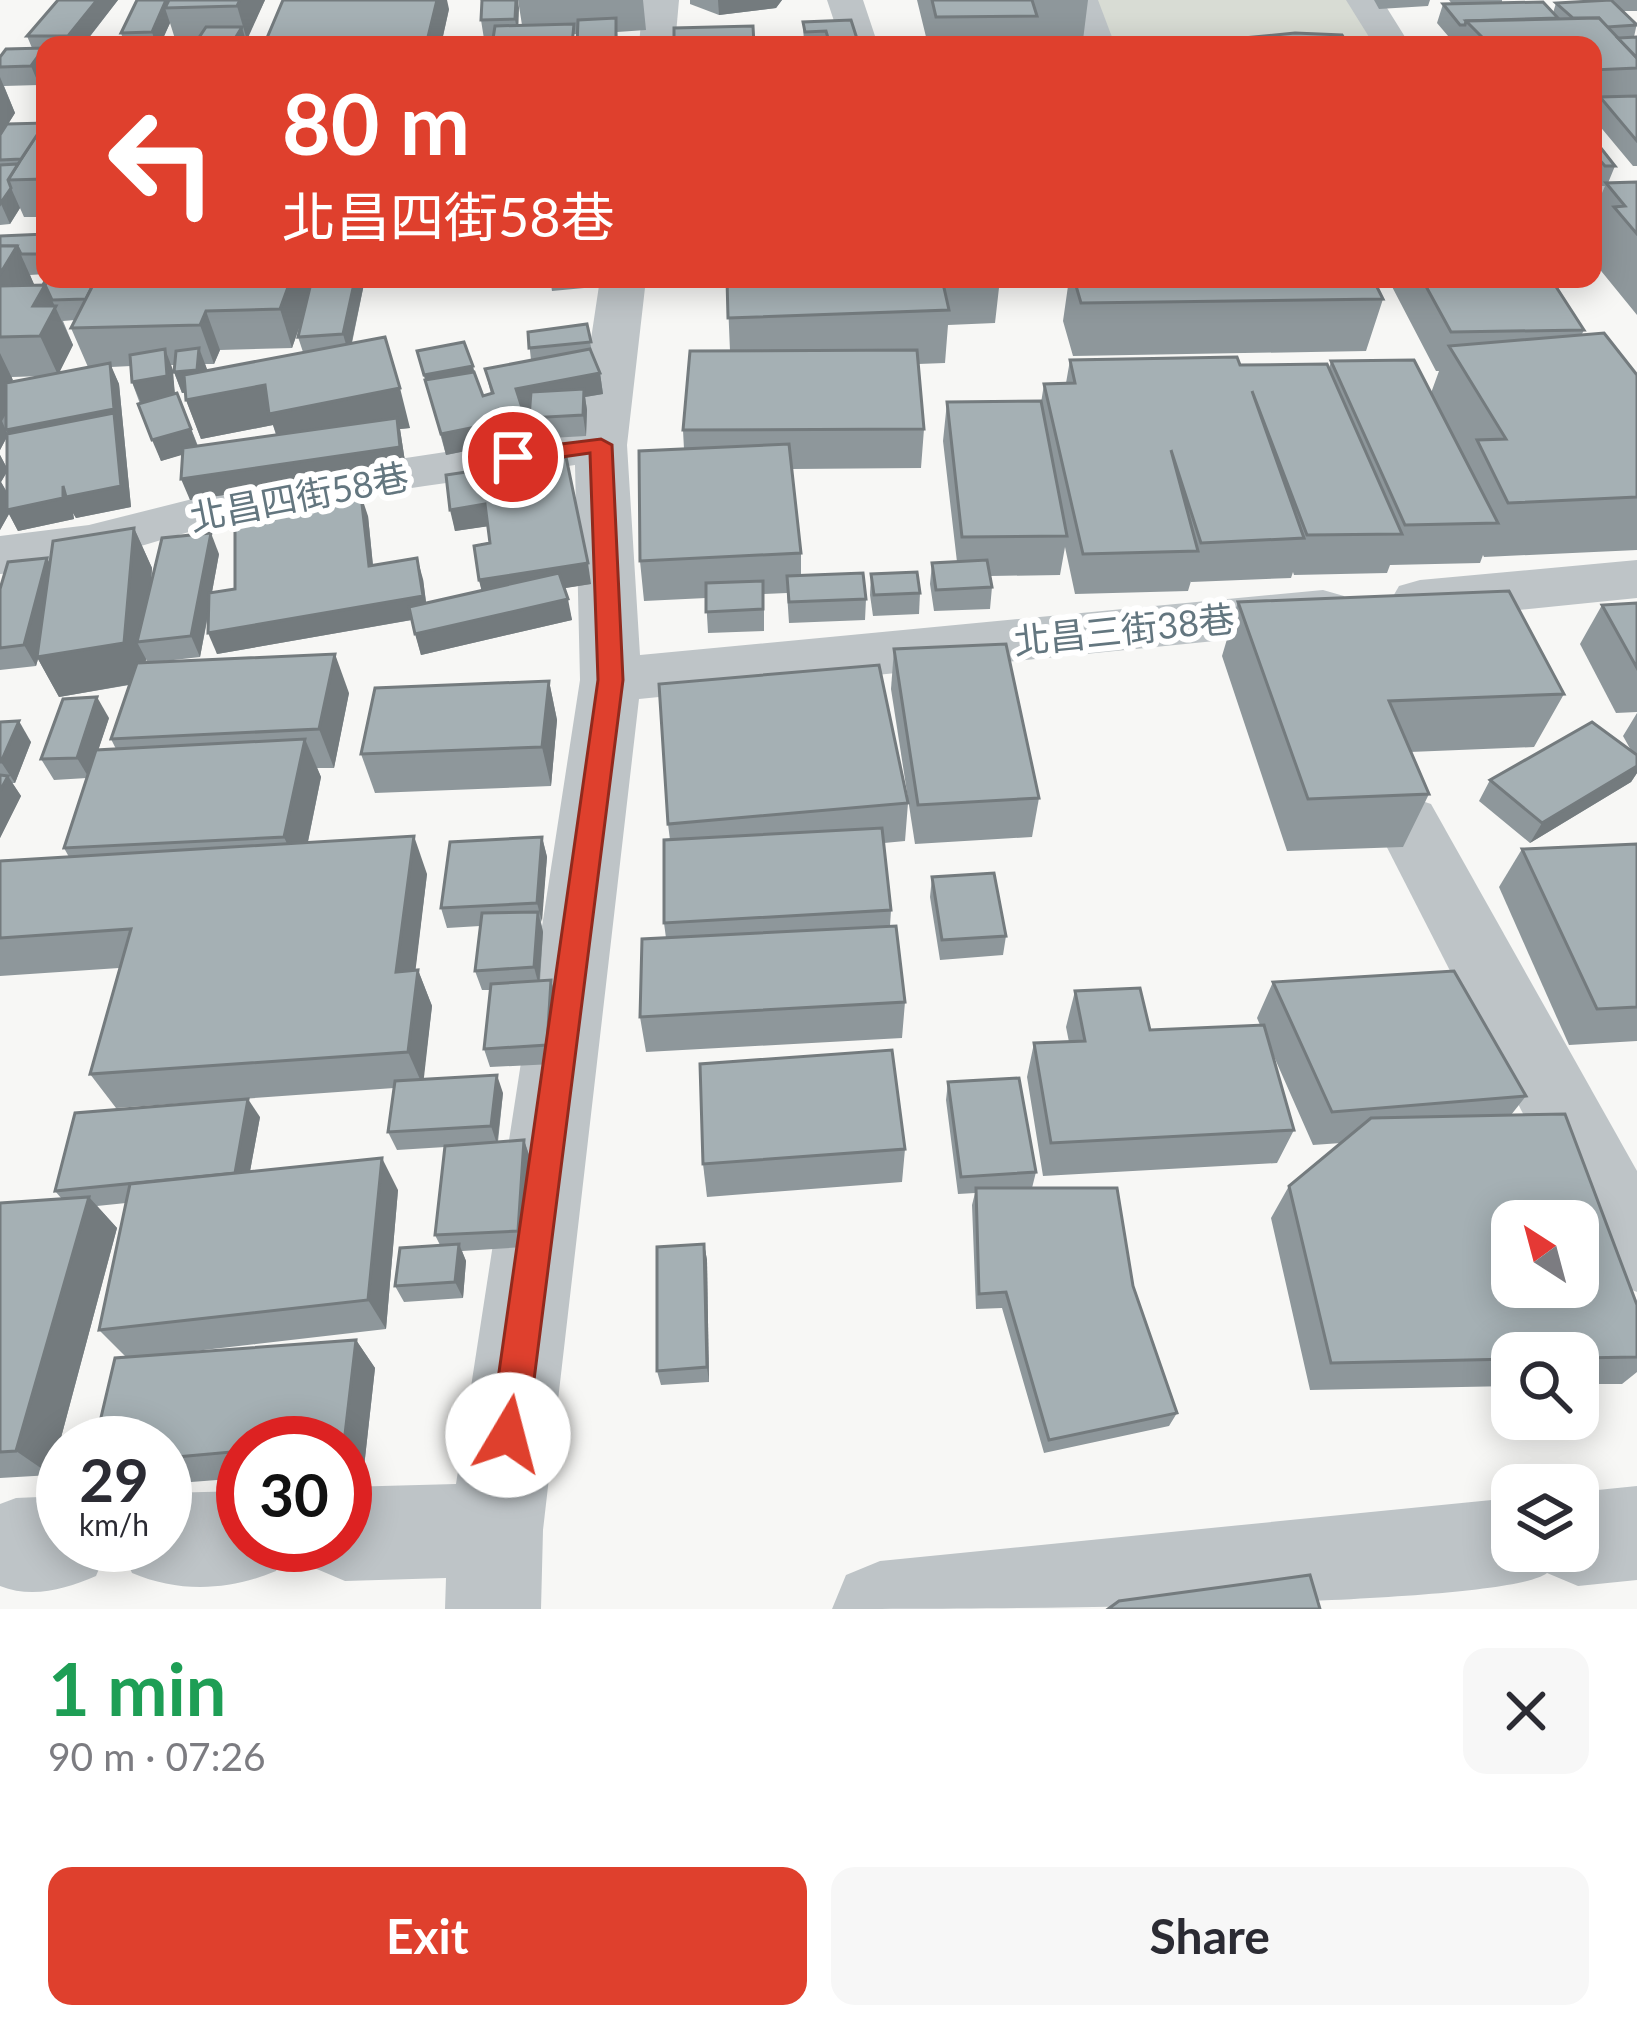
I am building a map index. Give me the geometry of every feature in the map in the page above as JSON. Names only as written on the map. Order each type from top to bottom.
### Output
[{"type":"street","points":[[657,36],[661,0]]},
{"type":"street","points":[[845,0],[857,36]]},
{"type":"street","points":[[1080,0],[1093,36]]},
{"type":"street","points":[[1364,0],[1387,36]]},
{"type":"street","points":[[1602,197],[1637,196]]},
{"type":"street","points":[[372,1540],[494,1569],[611,680],[601,445],[622,288]]},
{"type":"street","name":"北昌四街58巷","points":[[0,555],[119,536],[231,504],[601,445]]},
{"type":"street","name":"北昌三街38巷","points":[[611,680],[1637,579]]},
{"type":"street","points":[[1407,822],[1637,1252]]},
{"type":"street","points":[[1599,1536],[1637,1533]]},
{"type":"street","points":[[880,1609],[1491,1547]]},
{"type":"shaded area","points":[[1089,0],[1348,0],[1372,36],[1103,36]]},
{"type":"building","points":[[58,0],[97,0],[68,36],[27,36]]},
{"type":"building","points":[[137,0],[166,0],[152,32],[121,33]]},
{"type":"building","points":[[169,0],[240,0],[237,6],[165,8]]},
{"type":"building","points":[[283,0],[437,0],[428,36],[268,36]]},
{"type":"building","points":[[482,0],[516,0],[515,19],[481,20]]},
{"type":"building","points":[[932,0],[1032,0],[1037,16],[936,17]]},
{"type":"building","points":[[1611,0],[1637,25],[1607,27],[1599,18],[1573,18],[1556,3]]},
{"type":"building","points":[[1543,2],[1558,18],[1460,25],[1443,4]]},
{"type":"building","points":[[616,18],[616,36],[577,36],[578,20]]},
{"type":"building","points":[[1599,18],[1637,58],[1637,68],[1602,70],[1602,36],[1481,36],[1466,21]]},
{"type":"building","points":[[851,20],[856,36],[805,32],[803,22]]},
{"type":"building","points":[[574,24],[573,36],[493,36],[495,26]]},
{"type":"building","points":[[753,26],[754,36],[674,36],[674,28]]},
{"type":"building","points":[[206,27],[242,27],[236,36],[200,36]]},
{"type":"building","points":[[1295,33],[1343,36],[1264,36]]},
{"type":"building","points":[[1637,37],[1637,58],[1618,38]]},
{"type":"building","points":[[36,48],[36,59],[31,66],[0,67],[6,49]]},
{"type":"building","points":[[1637,96],[1637,141],[1602,99]]},
{"type":"building","points":[[36,123],[36,136],[21,159],[0,160],[0,135],[7,124]]},
{"type":"building","points":[[36,136],[36,179],[8,180]]},
{"type":"building","points":[[1602,149],[1615,166],[1602,163]]},
{"type":"building","points":[[18,164],[8,180],[11,188],[0,204],[0,165]]},
{"type":"building","points":[[1637,182],[1637,234],[1614,207],[1625,206],[1606,183]]},
{"type":"building","points":[[36,234],[36,254],[21,254],[17,246],[0,246],[0,236]]},
{"type":"building","points":[[0,246],[17,246],[0,274]]},
{"type":"building","points":[[0,286],[43,288],[33,306],[56,306],[40,336],[0,337]]},
{"type":"building","points":[[46,288],[92,288],[86,299],[52,300]]},
{"type":"building","points":[[91,288],[288,288],[280,309],[206,311],[200,325],[71,328]]},
{"type":"building","points":[[310,288],[353,288],[343,334],[298,337]]},
{"type":"building","points":[[727,288],[944,288],[949,310],[728,318]]},
{"type":"building","points":[[1077,288],[1378,288],[1383,299],[1081,303]]},
{"type":"building","points":[[1427,288],[1557,288],[1584,330],[1451,332]]},
{"type":"building","points":[[587,324],[591,342],[529,348],[528,332]]},
{"type":"building","points":[[1604,333],[1637,375],[1637,497],[1508,503],[1477,440],[1506,439],[1449,346]]},
{"type":"building","points":[[385,337],[400,388],[269,414],[265,385],[186,400],[184,375]]},
{"type":"building","points":[[464,342],[473,366],[424,375],[417,351]]},
{"type":"building","points":[[199,348],[197,370],[174,372],[176,351]]},
{"type":"building","points":[[165,349],[167,376],[132,382],[130,355]]},
{"type":"building","points":[[590,349],[600,373],[516,389],[525,417],[441,434],[425,380],[474,372],[483,396],[493,393],[485,369]]},
{"type":"building","points":[[917,350],[924,429],[683,430],[690,351]]},
{"type":"building","points":[[1237,357],[1240,365],[1327,364],[1402,534],[1307,535],[1252,391],[1304,538],[1201,543],[1171,450],[1198,551],[1083,554],[1044,384],[1075,383],[1070,360]]},
{"type":"building","points":[[1414,360],[1498,523],[1405,525],[1331,361]]},
{"type":"building","points":[[110,363],[114,409],[6,430],[6,383]]},
{"type":"building","points":[[584,389],[583,415],[529,418],[531,392]]},
{"type":"building","points":[[177,393],[191,429],[152,440],[138,404]]},
{"type":"building","points":[[1041,401],[1067,536],[962,537],[947,402]]},
{"type":"building","points":[[114,413],[121,486],[66,497],[63,486],[63,498],[7,510],[7,434]]},
{"type":"building","points":[[397,418],[400,447],[181,479],[183,448]]},
{"type":"building","points":[[789,444],[801,553],[640,561],[639,451]]},
{"type":"building","points":[[566,457],[588,563],[479,580],[474,546],[490,543],[485,504],[450,510],[446,475]]},
{"type":"building","points":[[361,495],[369,566],[417,558],[423,596],[208,633],[209,593],[235,589],[235,515]]},
{"type":"building","points":[[134,528],[124,643],[37,657],[53,541]]},
{"type":"building","points":[[211,533],[191,636],[137,642],[162,538]]},
{"type":"building","points":[[47,558],[24,645],[0,648],[0,589],[8,562]]},
{"type":"building","points":[[987,560],[992,587],[936,590],[932,563]]},
{"type":"building","points":[[917,572],[920,593],[874,595],[871,574]]},
{"type":"building","points":[[559,573],[568,599],[415,634],[409,607]]},
{"type":"building","points":[[863,573],[866,599],[789,602],[787,576]]},
{"type":"building","points":[[763,581],[763,609],[706,612],[706,583]]},
{"type":"building","points":[[1509,591],[1564,694],[1389,701],[1429,794],[1308,799],[1238,602]]},
{"type":"building","points":[[1637,603],[1637,668],[1602,605]]},
{"type":"building","points":[[1006,644],[1039,798],[918,805],[894,649]]},
{"type":"building","points":[[335,654],[319,729],[111,739],[137,663]]},
{"type":"building","points":[[879,665],[908,803],[668,824],[659,684]]},
{"type":"building","points":[[549,681],[542,747],[361,754],[375,688]]},
{"type":"building","points":[[97,697],[77,758],[41,759],[63,699]]},
{"type":"building","points":[[19,721],[1,762],[0,762],[0,722]]},
{"type":"building","points":[[1592,722],[1637,755],[1637,766],[1542,823],[1490,780]]},
{"type":"building","points":[[305,739],[284,837],[64,848],[96,750]]},
{"type":"building","points":[[882,828],[891,910],[664,923],[664,840]]},
{"type":"building","points":[[414,836],[396,972],[418,970],[408,1052],[90,1074],[131,929],[0,938],[0,861]]},
{"type":"building","points":[[542,837],[537,903],[441,908],[450,842]]},
{"type":"building","points":[[1637,844],[1637,1007],[1597,1009],[1522,849]]},
{"type":"building","points":[[994,873],[1006,936],[942,940],[932,877]]},
{"type":"building","points":[[538,912],[534,967],[475,971],[482,913]]},
{"type":"building","points":[[896,926],[905,1002],[640,1017],[642,939]]},
{"type":"building","points":[[1454,971],[1526,1096],[1332,1112],[1273,982]]},
{"type":"building","points":[[551,980],[547,1045],[484,1049],[491,984]]},
{"type":"building","points":[[1140,988],[1150,1030],[1264,1025],[1294,1130],[1051,1143],[1034,1043],[1085,1041],[1075,991]]},
{"type":"building","points":[[892,1050],[905,1149],[703,1164],[700,1064]]},
{"type":"building","points":[[497,1075],[491,1126],[388,1132],[395,1081]]},
{"type":"building","points":[[1019,1078],[1036,1172],[961,1177],[948,1082]]},
{"type":"building","points":[[248,1099],[235,1173],[55,1191],[75,1113]]},
{"type":"building","points":[[1565,1114],[1597,1200],[1491,1200],[1491,1308],[1599,1308],[1599,1204],[1637,1305],[1637,1357],[1599,1358],[1599,1332],[1491,1332],[1491,1359],[1331,1363],[1289,1186],[1371,1118]]},
{"type":"building","points":[[524,1140],[518,1231],[435,1235],[445,1146]]},
{"type":"building","points":[[382,1158],[368,1300],[99,1330],[130,1184]]},
{"type":"building","points":[[976,1188],[1117,1188],[1133,1286],[1177,1413],[1049,1440],[1006,1292],[979,1294]]},
{"type":"building","points":[[89,1197],[16,1451],[0,1452],[0,1203]]},
{"type":"building","points":[[459,1244],[455,1282],[395,1286],[400,1248]]},
{"type":"building","points":[[704,1244],[707,1367],[657,1371],[657,1247]]},
{"type":"building","points":[[356,1340],[347,1416],[216,1416],[216,1453],[192,1456],[192,1416],[101,1416],[115,1358]]},
{"type":"building","points":[[1310,1575],[1320,1609],[1108,1609],[1119,1601]]},
{"type":"route","points":[[508,1435],[611,680],[601,445],[513,457]]}]
